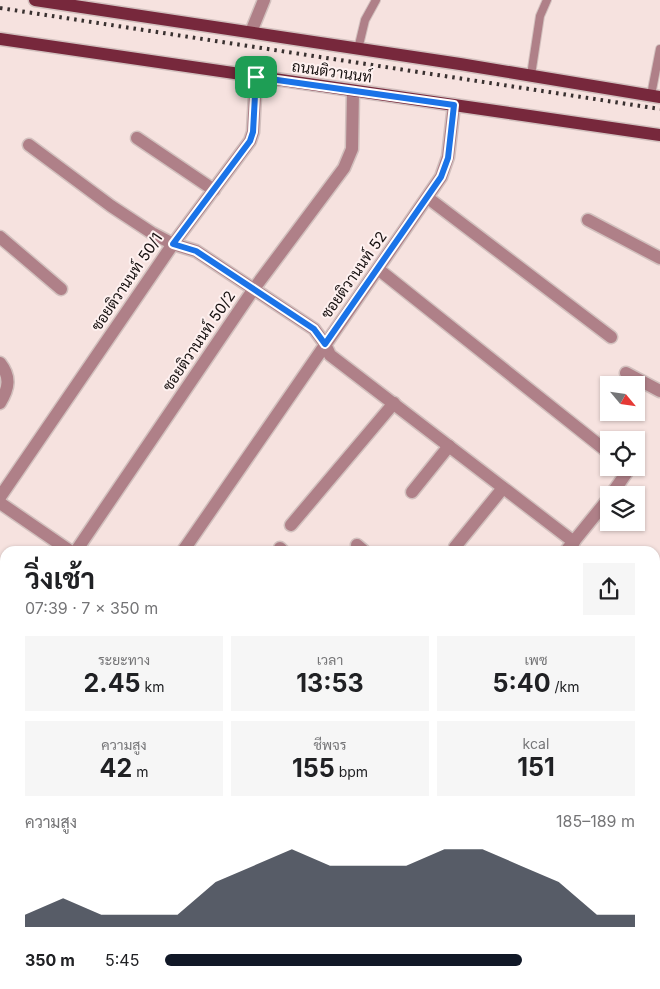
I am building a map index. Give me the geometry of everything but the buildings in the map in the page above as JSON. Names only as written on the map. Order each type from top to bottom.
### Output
[{"type":"main road","name":"ถนนติวานนท์","points":[[35,0],[531,75],[656,96]]},
{"type":"main road","name":"ถนนติวานนท์","points":[[0,39],[660,135]]},
{"type":"street","points":[[251,32],[264,0]]},
{"type":"street","name":"ซอยติวานนท์ 50/1","points":[[0,497],[173,244],[250,141],[253,132],[256,77]]},
{"type":"street","name":"ซอยติวานนท์ 50/2","points":[[79,546],[253,290],[344,168],[352,149],[353,91]]},
{"type":"street","name":"ซอยติวานนท์ 52","points":[[187,546],[441,177],[448,158],[454,105]]},
{"type":"street","points":[[137,138],[214,190]]},
{"type":"street","points":[[29,145],[111,206],[173,244],[196,251],[314,329],[325,344],[330,356],[503,488],[569,546]]},
{"type":"street","points":[[428,198],[611,336]]},
{"type":"street","points":[[588,220],[660,258]]},
{"type":"street","points":[[0,237],[61,289]]},
{"type":"street","points":[[378,270],[600,446]]},
{"type":"street","points":[[0,363],[8,378],[8,385],[0,403]]},
{"type":"street","points":[[626,373],[660,391]]},
{"type":"street","points":[[291,525],[394,403]]},
{"type":"street","points":[[412,492],[450,446]]},
{"type":"street","points":[[457,546],[503,488]]},
{"type":"street","points":[[0,503],[63,546]]},
{"type":"street","points":[[571,546],[600,509]]},
{"type":"lane","points":[[358,49],[365,20],[376,0]]},
{"type":"lane","points":[[531,75],[539,24],[547,0]]},
{"type":"lane","points":[[656,96],[660,49]]},
{"type":"railway","points":[[0,8],[660,109]]},
{"type":"route","points":[[256,77],[454,105],[448,158],[441,177],[325,344],[314,329],[196,251],[173,244],[250,141],[253,132],[256,77]]}]
